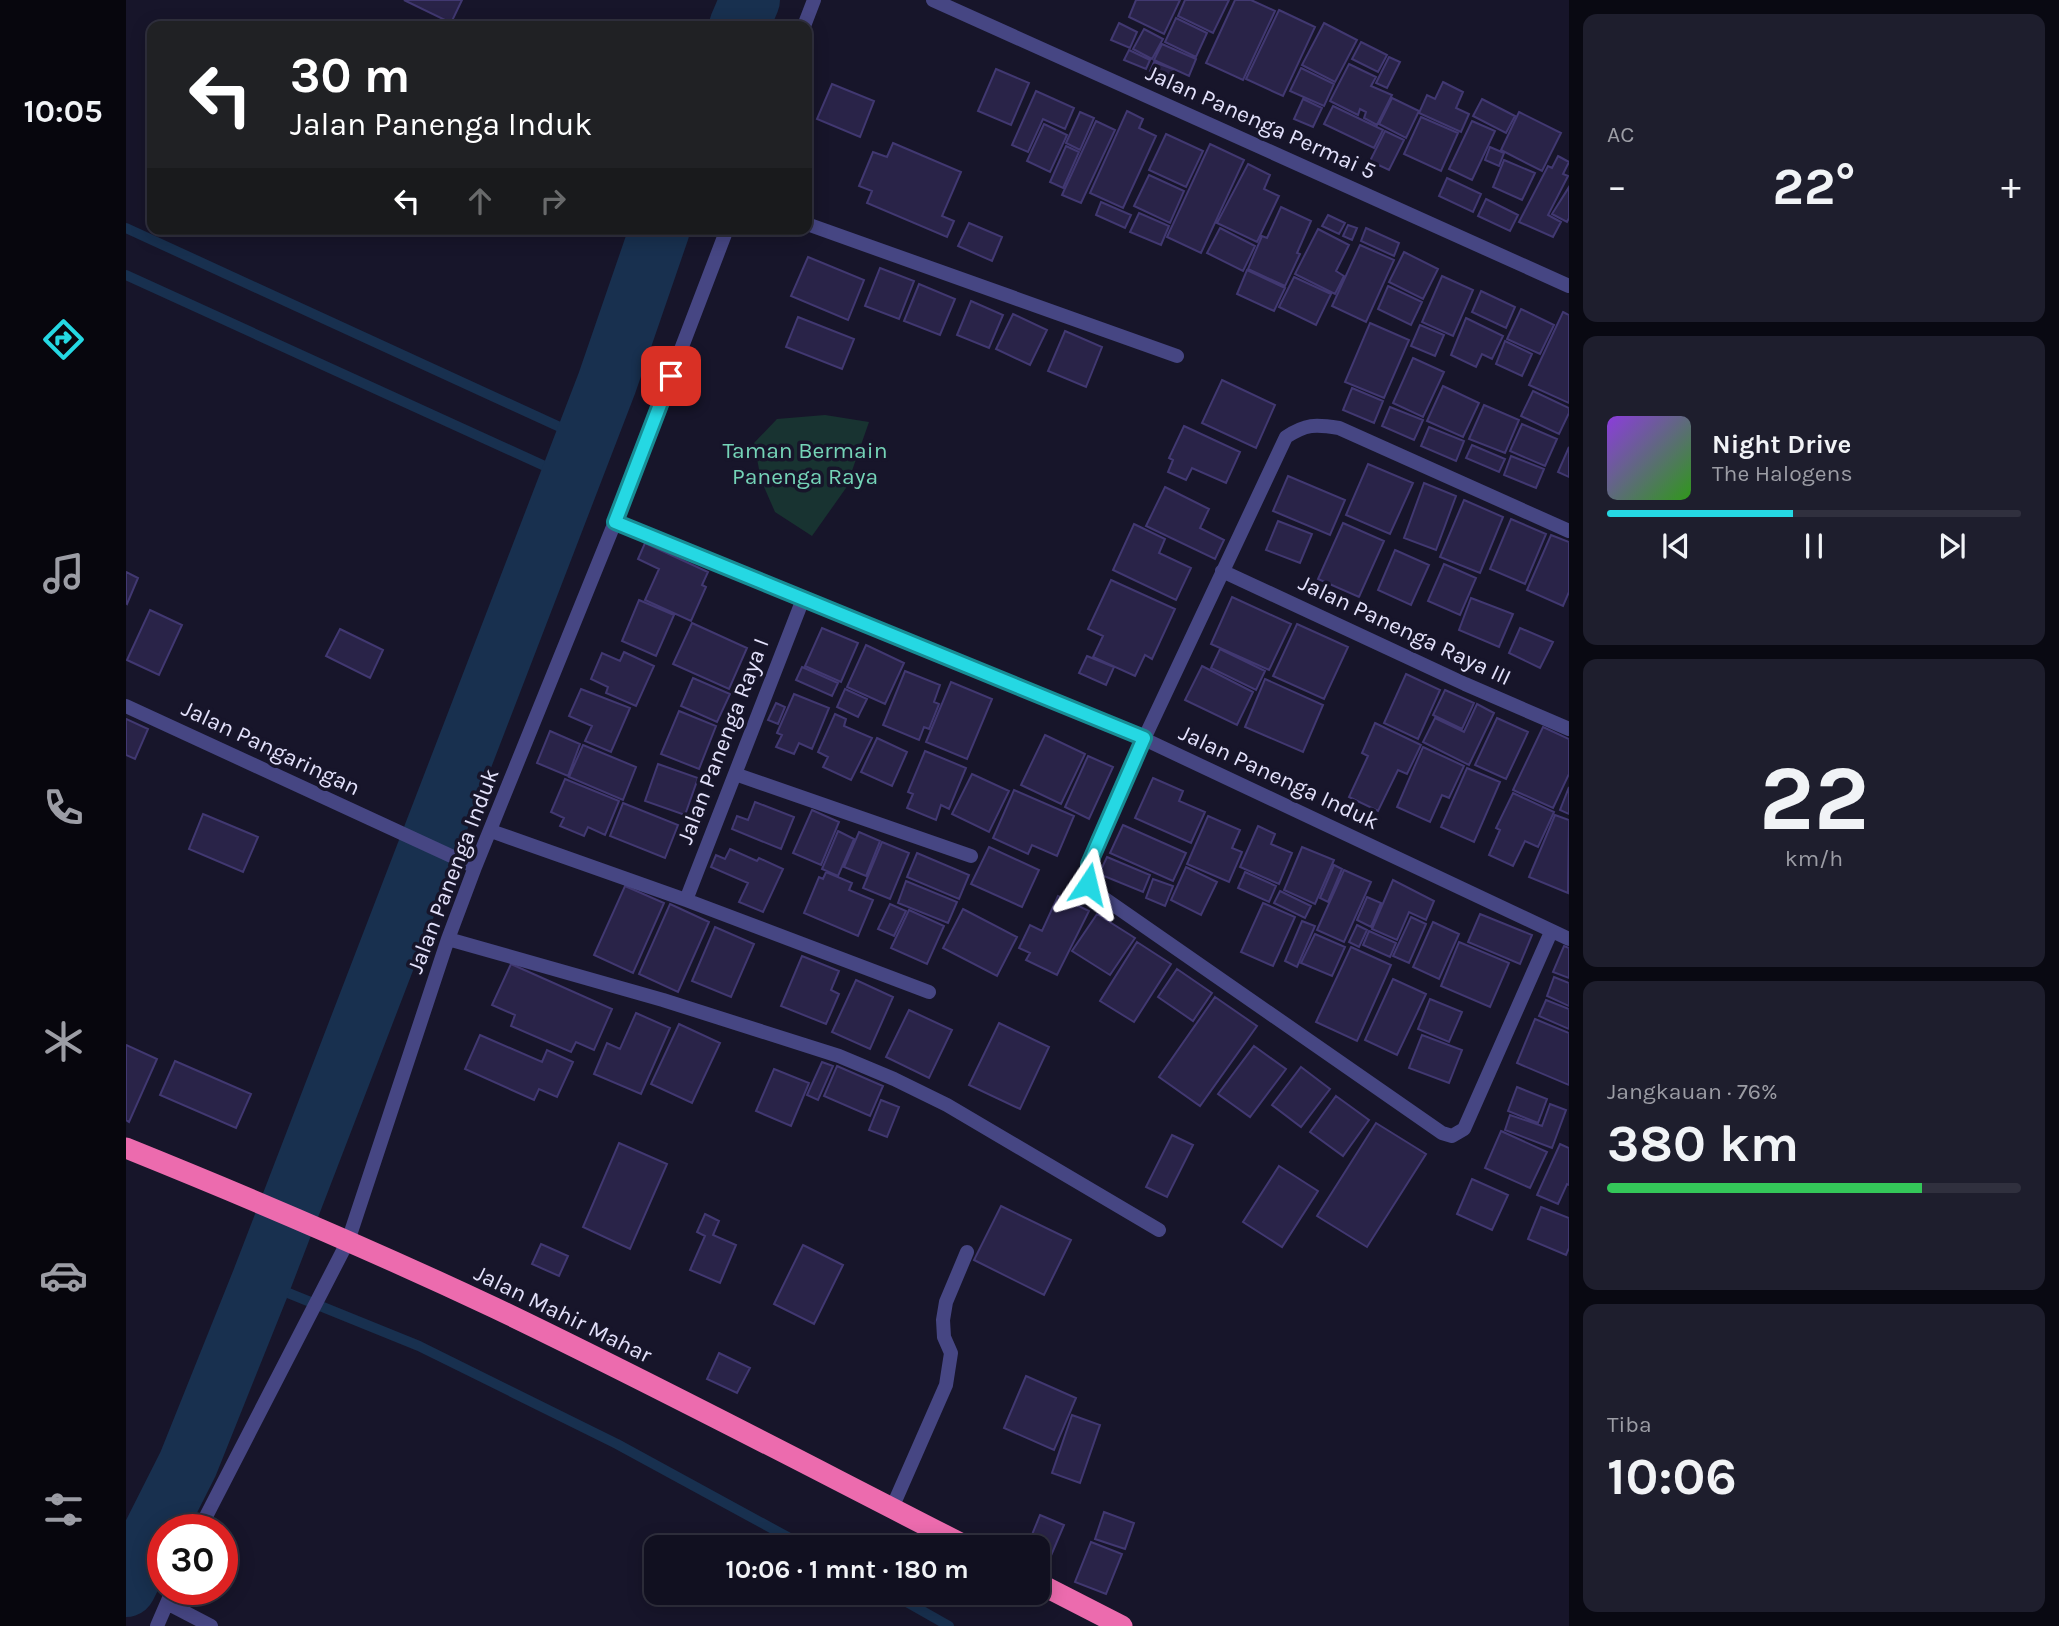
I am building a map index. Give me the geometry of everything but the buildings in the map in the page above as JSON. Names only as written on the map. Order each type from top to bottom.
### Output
[{"type":"highway","name":"Jalan Mahir Mahar","points":[[126,1148],[328,1231],[607,1363],[945,1535]]},
{"type":"highway","points":[[1050,1589],[1122,1626]]},
{"type":"street","points":[[806,21],[814,0]]},
{"type":"street","name":"Jalan Panenga Permai 5","points":[[933,0],[1569,286]]},
{"type":"street","points":[[812,226],[1177,356]]},
{"type":"street","name":"Jalan Panenga Induk","points":[[207,1514],[348,1241],[448,939],[615,522],[725,235]]},
{"type":"street","points":[[1551,932],[1464,1129],[1452,1136],[1442,1133],[1095,892],[1088,884],[1089,864],[1144,738],[1286,437],[1301,427],[1320,424],[1339,428],[1569,531]]},
{"type":"street","name":"Jalan Panenga Induk","points":[[615,522],[1144,738],[1569,939]]},
{"type":"street","name":"Jalan Panenga Raya III","points":[[1222,571],[1465,684],[1569,729]]},
{"type":"street","name":"Jalan Panenga Raya I","points":[[686,900],[803,599]]},
{"type":"street","name":"Jalan Pangaringan","points":[[126,706],[475,867]]},
{"type":"street","points":[[735,774],[971,856]]},
{"type":"street","points":[[491,831],[686,900],[929,992]]},
{"type":"street","points":[[448,939],[663,999],[839,1056],[947,1105],[1159,1230]]},
{"type":"street","points":[[892,1508],[946,1385],[951,1353],[944,1336],[943,1320],[946,1302],[967,1252]]},
{"type":"street","points":[[157,1626],[166,1605]]},
{"type":"street","points":[[182,1605],[211,1626]]},
{"type":"green space","name":"Taman Bermain Panenga Raya","points":[[825,415],[869,422],[846,488],[812,536],[775,512],[761,480],[754,443],[777,419]]},
{"type":"waterway","points":[[741,21],[750,0]]},
{"type":"waterway","points":[[760,21],[769,0]]},
{"type":"waterway","points":[[126,228],[586,439]]},
{"type":"waterway","points":[[126,1587],[188,1464],[261,1282],[607,383],[658,235]]},
{"type":"waterway","points":[[328,1153],[549,576],[647,295],[672,235]]},
{"type":"waterway","points":[[126,275],[571,478]]},
{"type":"waterway","points":[[261,1282],[419,1346],[617,1444],[784,1535]]},
{"type":"waterway","points":[[126,1563],[136,1568]]},
{"type":"waterway","points":[[912,1605],[949,1626]]},
{"type":"route","points":[[671,376],[615,522],[1144,738],[1089,864],[1088,884]]}]
